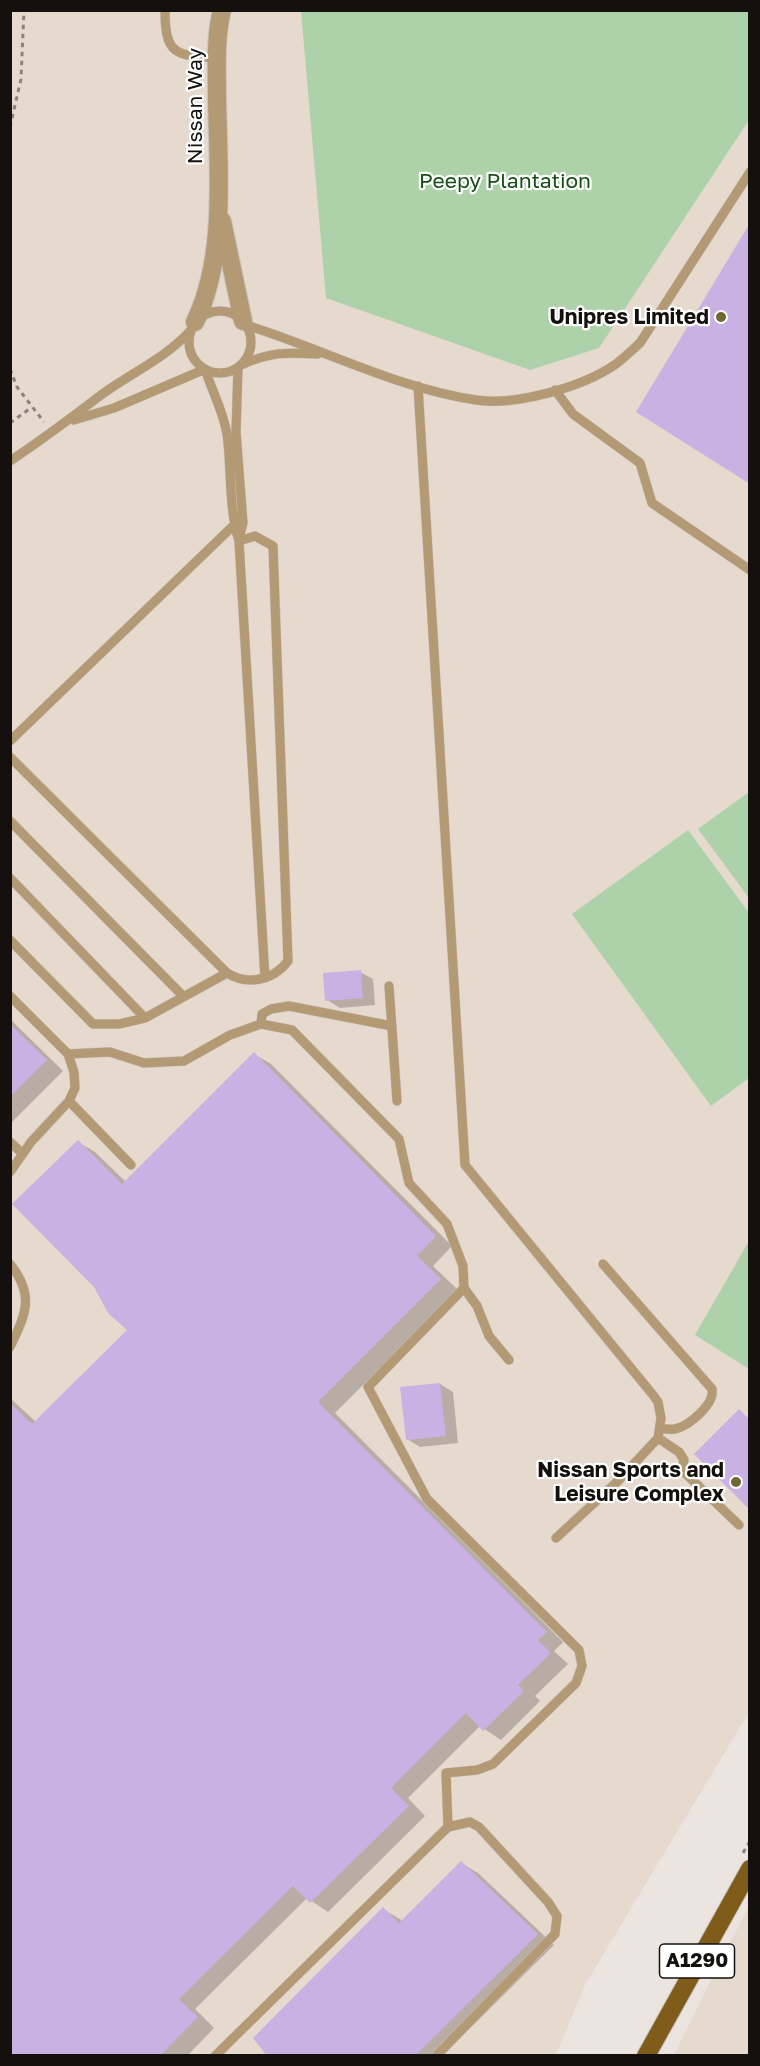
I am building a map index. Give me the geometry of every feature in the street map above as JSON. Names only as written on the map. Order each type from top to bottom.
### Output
[{"type":"main road","name":"A1290","points":[[646,2055],[750,1869]]},
{"type":"street","name":"Nissan Way","points":[[219,202],[217,58],[218,25],[222,10]]},
{"type":"street","points":[[219,202],[245,323]]},
{"type":"street","points":[[193,326],[205,301],[212,270],[219,202]]},
{"type":"lane","points":[[165,10],[165,33],[171,46],[182,56],[217,58]]},
{"type":"lane","points":[[10,461],[69,422],[101,395],[177,345],[193,326],[215,311],[226,311],[245,323],[305,345],[320,354],[418,386],[478,400],[523,398],[595,376],[616,364],[640,343],[750,172]]},
{"type":"lane","points":[[239,541],[243,523],[236,432],[239,367],[249,354],[251,343],[245,323]]},
{"type":"lane","points":[[193,326],[188,343],[190,353],[205,371],[221,406],[227,435],[234,525],[239,541],[265,978]]},
{"type":"lane","points":[[69,422],[114,408],[205,371],[221,373],[263,356],[283,352],[320,354]]},
{"type":"lane","points":[[418,386],[465,1165],[652,1395],[660,1410],[659,1433],[679,1452],[684,1460],[682,1469],[739,1525]]},
{"type":"lane","points":[[555,390],[573,414],[640,463],[652,503],[750,570]]},
{"type":"lane","points":[[11,741],[234,525]]},
{"type":"lane","points":[[10,758],[227,973],[243,980],[265,978],[281,970],[288,961],[273,546],[255,536],[239,541]]},
{"type":"lane","points":[[10,821],[183,996]]},
{"type":"lane","points":[[10,878],[145,1018]]},
{"type":"lane","points":[[10,940],[93,1024],[119,1024],[145,1018],[227,973]]},
{"type":"lane","points":[[389,986],[397,1101]]},
{"type":"lane","points":[[10,996],[68,1054],[74,1072],[75,1088],[69,1101],[10,1172]]},
{"type":"lane","points":[[261,1024],[262,1014],[271,1009],[289,1006],[392,1026]]},
{"type":"lane","points":[[68,1054],[110,1052],[144,1063],[183,1061],[230,1035],[261,1024],[292,1030],[399,1139],[409,1183],[447,1224],[463,1266],[464,1288],[477,1306],[489,1336],[509,1360]]},
{"type":"lane","points":[[69,1101],[131,1166]]},
{"type":"lane","points":[[10,1142],[23,1154]]},
{"type":"lane","points":[[10,1264],[21,1278],[27,1293],[22,1323],[10,1347]]},
{"type":"lane","points":[[556,1538],[618,1481],[659,1433],[681,1427],[711,1400],[712,1389],[603,1264]]},
{"type":"lane","points":[[448,1827],[446,1773],[477,1770],[493,1764],[576,1683],[582,1666],[579,1650],[427,1499],[368,1387],[464,1288]]},
{"type":"lane","points":[[215,2055],[448,1827],[470,1822],[479,1827],[548,1902],[557,1916],[555,1934],[436,2055]]},
{"type":"path","points":[[10,128],[21,79],[24,10]]},
{"type":"path","points":[[10,369],[17,387],[53,433]]},
{"type":"path","points":[[10,423],[33,407]]},
{"type":"shaded area","points":[[11,11],[749,11],[749,1712],[585,1985],[556,2055],[11,2056]]},
{"type":"shaded area","points":[[749,1906],[749,2055],[674,2055],[722,1958]]},
{"type":"green space","name":"Peepy Plantation","points":[[301,11],[749,11],[749,120],[599,348],[530,370],[326,298]]},
{"type":"green space","points":[[749,792],[749,898],[698,829]]},
{"type":"green space","points":[[688,830],[749,913],[749,1078],[711,1106],[572,914]]},
{"type":"green space","points":[[749,1241],[749,1369],[695,1335]]},
{"type":"building","name":"Unipres Limited","points":[[750,223],[750,484],[636,412]]},
{"type":"building","points":[[361,970],[363,998],[325,1001],[323,973]]},
{"type":"building","points":[[10,1024],[47,1060],[10,1097]]},
{"type":"building","points":[[254,1052],[436,1236],[417,1256],[441,1279],[318,1402],[547,1632],[538,1640],[551,1653],[518,1685],[524,1691],[483,1731],[466,1713],[391,1788],[409,1806],[310,1903],[293,1886],[179,1999],[198,2017],[160,2056],[10,2056],[10,1403],[32,1424],[127,1330],[108,1313],[94,1287],[12,1204],[78,1140],[122,1184]]},
{"type":"building","points":[[440,1383],[446,1436],[406,1440],[400,1387]]},
{"type":"building","name":"Nissan Sports and Leisure Complex","points":[[739,1409],[750,1420],[750,1510],[694,1454]]},
{"type":"building","points":[[461,1861],[538,1934],[415,2056],[267,2056],[253,2038],[383,1907],[399,1923]]},
{"type":"place","name":"Unipres Limited","points":[[721,317]]},
{"type":"place","name":"Nissan Sports and Leisure Complex","points":[[736,1482]]}]
